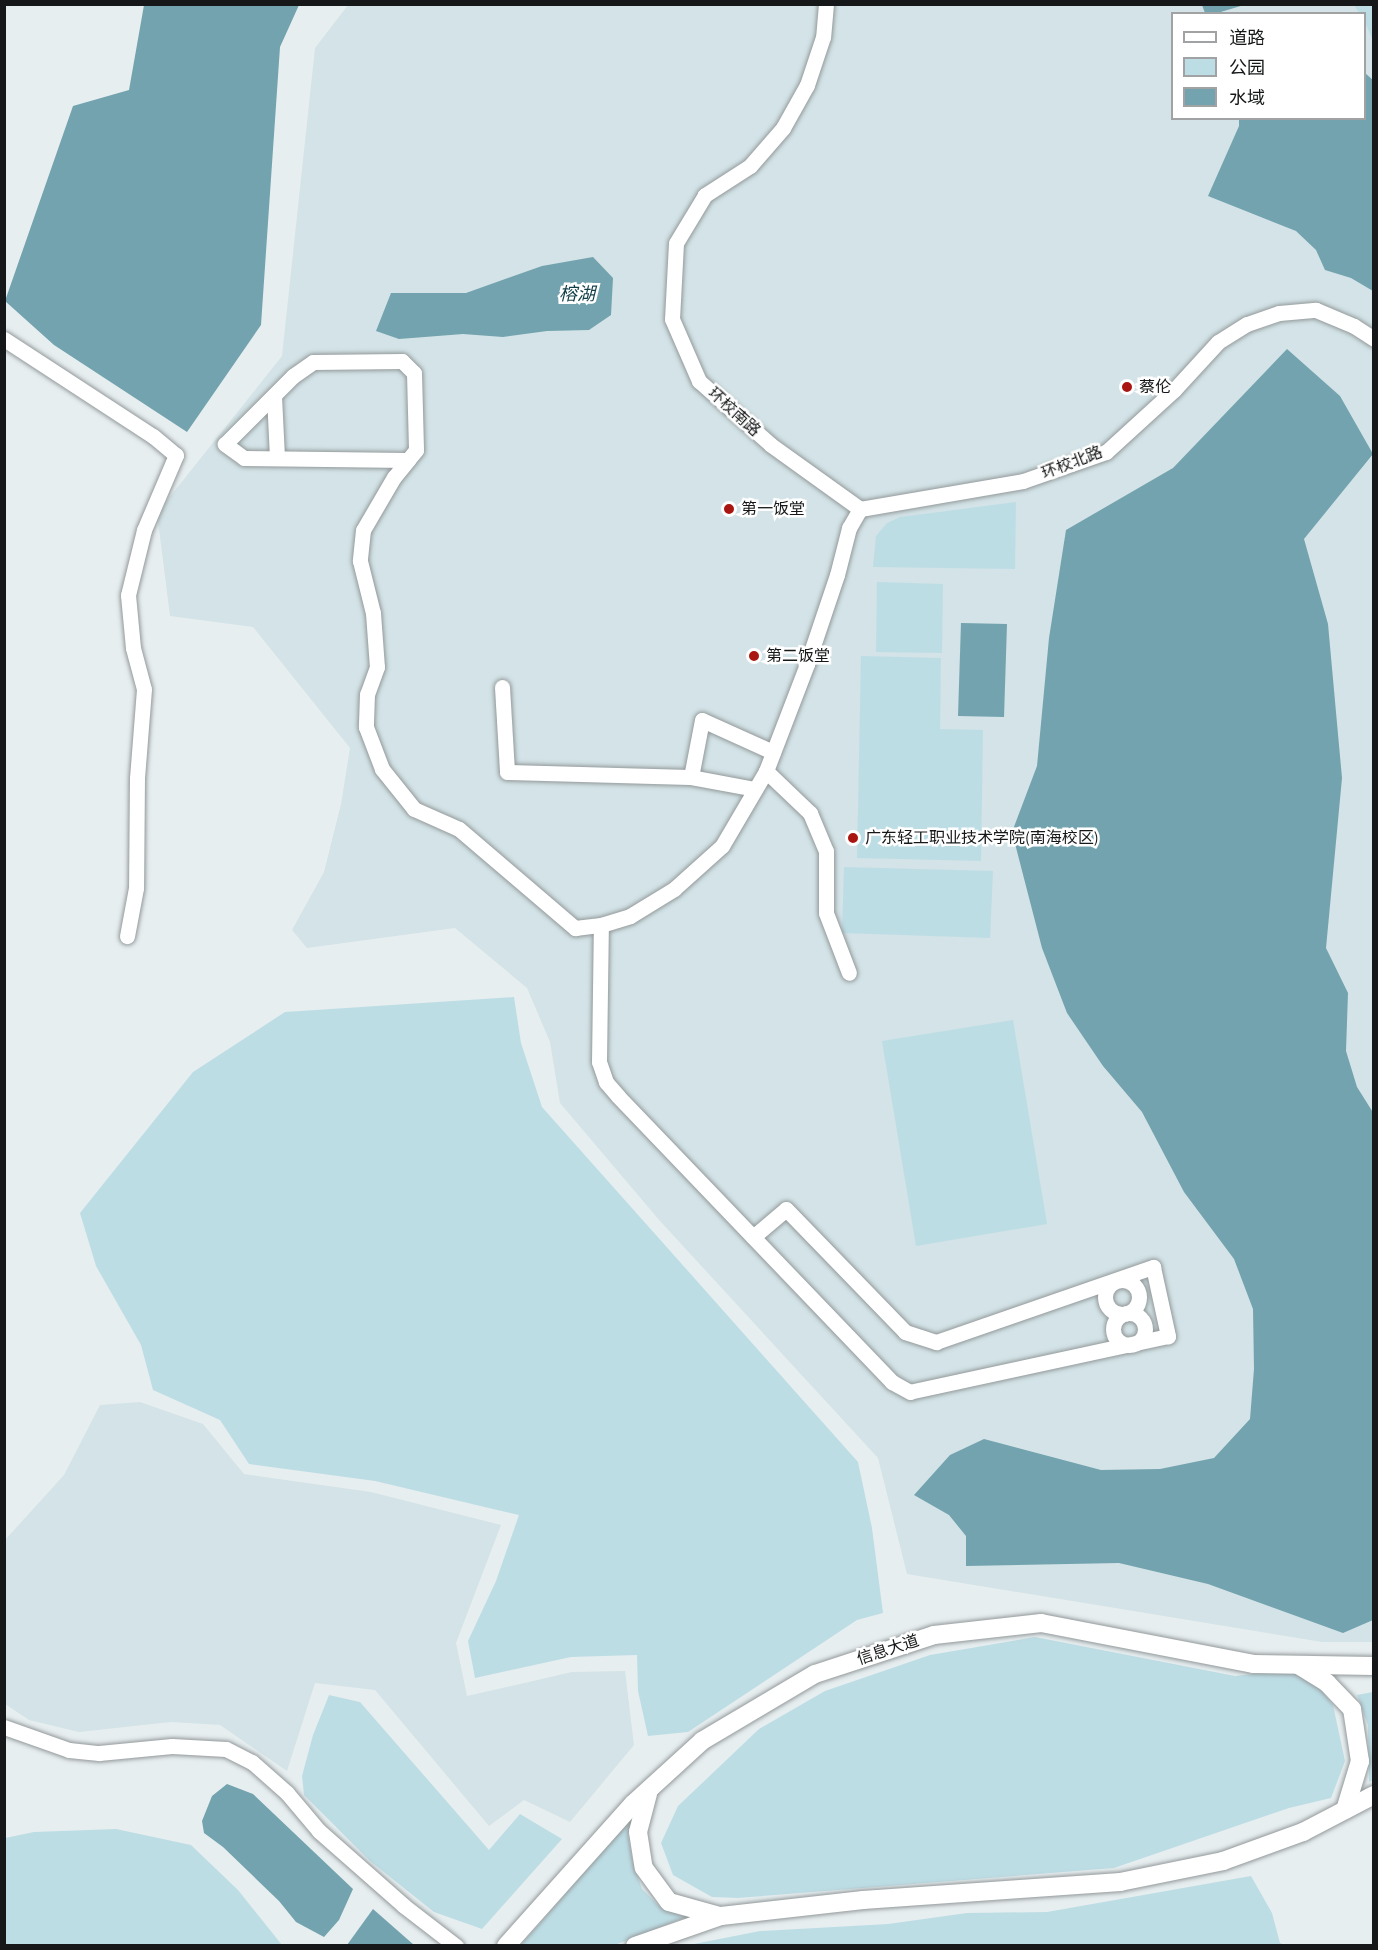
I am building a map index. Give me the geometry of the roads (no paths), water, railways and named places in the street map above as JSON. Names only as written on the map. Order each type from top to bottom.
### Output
[{"type":"main road","name":"信息大道","points":[[506,1946],[649,1790],[702,1741],[815,1674],[934,1635],[1041,1623],[1253,1664],[1374,1666]]},
{"type":"main road","points":[[1299,1665],[1328,1683],[1352,1709],[1360,1761],[1345,1810]]},
{"type":"main road","points":[[649,1790],[638,1832],[644,1868],[669,1902],[721,1916]]},
{"type":"main road","points":[[635,1946],[721,1916],[863,1900],[1119,1882],[1224,1861],[1303,1832],[1374,1795]]},
{"type":"street","name":"环校南路","points":[[826,4],[823,37],[807,84],[783,128],[750,166],[705,195],[676,243],[672,319],[699,381],[771,445],[860,509]]},
{"type":"street","name":"环校北路","points":[[860,509],[1023,481],[1106,452],[1174,390],[1218,342],[1247,324],[1279,313],[1316,310],[1354,326],[1374,339]]},
{"type":"street","points":[[4,339],[105,404],[176,455],[144,530],[128,595],[133,648],[144,689],[137,778],[136,888],[127,936]]},
{"type":"street","points":[[408,460],[244,458],[225,444],[293,376],[313,362],[402,361],[414,373],[416,450],[408,460],[394,477],[363,530],[360,561],[373,613],[377,667],[367,694],[366,727],[382,769],[414,810],[459,829],[575,928],[601,925],[630,916],[674,889],[722,846],[766,771],[807,664],[837,575],[849,528],[860,509]]},
{"type":"street","points":[[274,396],[277,459]]},
{"type":"street","points":[[502,687],[507,772],[691,777],[755,789]]},
{"type":"street","points":[[691,777],[702,720],[773,752]]},
{"type":"street","points":[[766,771],[810,813],[826,851],[826,913],[849,974]]},
{"type":"street","points":[[601,925],[599,1062],[606,1082],[753,1237],[892,1382],[910,1392],[1168,1336],[1153,1267],[936,1342],[905,1332],[786,1209],[753,1237]]},
{"type":"street","points":[[1119,1280],[1135,1285],[1140,1296],[1136,1307],[1115,1323],[1114,1333],[1123,1344],[1133,1345]]},
{"type":"street","points":[[1119,1280],[1106,1290],[1105,1300],[1115,1313],[1137,1316],[1144,1324],[1144,1334],[1133,1345]]},
{"type":"street","points":[[4,1727],[69,1750],[99,1753],[172,1746],[226,1749],[252,1762],[287,1793],[319,1832],[404,1906],[456,1946]]},
{"type":"water","points":[[1202,4],[1244,5],[1221,12],[1205,12]]},
{"type":"water","points":[[144,5],[299,5],[280,47],[261,325],[187,432],[54,345],[5,301],[73,106],[129,90]]},
{"type":"water","points":[[1366,74],[1374,81],[1373,291],[1351,278],[1325,270],[1316,250],[1296,231],[1208,196],[1239,126],[1239,120],[1366,120]]},
{"type":"water","name":"榕湖","points":[[593,257],[613,278],[611,315],[589,330],[547,331],[503,337],[463,334],[399,339],[376,331],[391,293],[466,293],[542,266]]},
{"type":"water","points":[[1287,349],[1340,396],[1373,454],[1304,539],[1328,624],[1342,778],[1326,948],[1348,993],[1346,1051],[1357,1087],[1374,1114],[1373,1620],[1343,1633],[1208,1584],[1119,1563],[966,1566],[966,1536],[949,1515],[914,1495],[950,1455],[984,1439],[1101,1470],[1160,1469],[1214,1458],[1250,1419],[1254,1369],[1253,1309],[1234,1259],[1184,1192],[1142,1112],[1103,1066],[1067,1013],[1042,948],[1012,832],[1037,766],[1049,638],[1066,530],[1173,468]]},
{"type":"water","points":[[961,623],[1007,624],[1004,717],[958,716]]},
{"type":"water","points":[[227,1784],[253,1794],[353,1889],[339,1920],[324,1937],[296,1922],[279,1901],[223,1847],[204,1833],[202,1821],[212,1796]]},
{"type":"water","points":[[373,1909],[414,1945],[347,1945]]},
{"type":"place","name":"蔡伦","points":[[1127,387]]},
{"type":"place","name":"第一饭堂","points":[[729,509]]},
{"type":"place","name":"第二饭堂","points":[[754,656]]},
{"type":"place","name":"广东轻工职业技术学院(南海校区)","points":[[853,838]]}]
